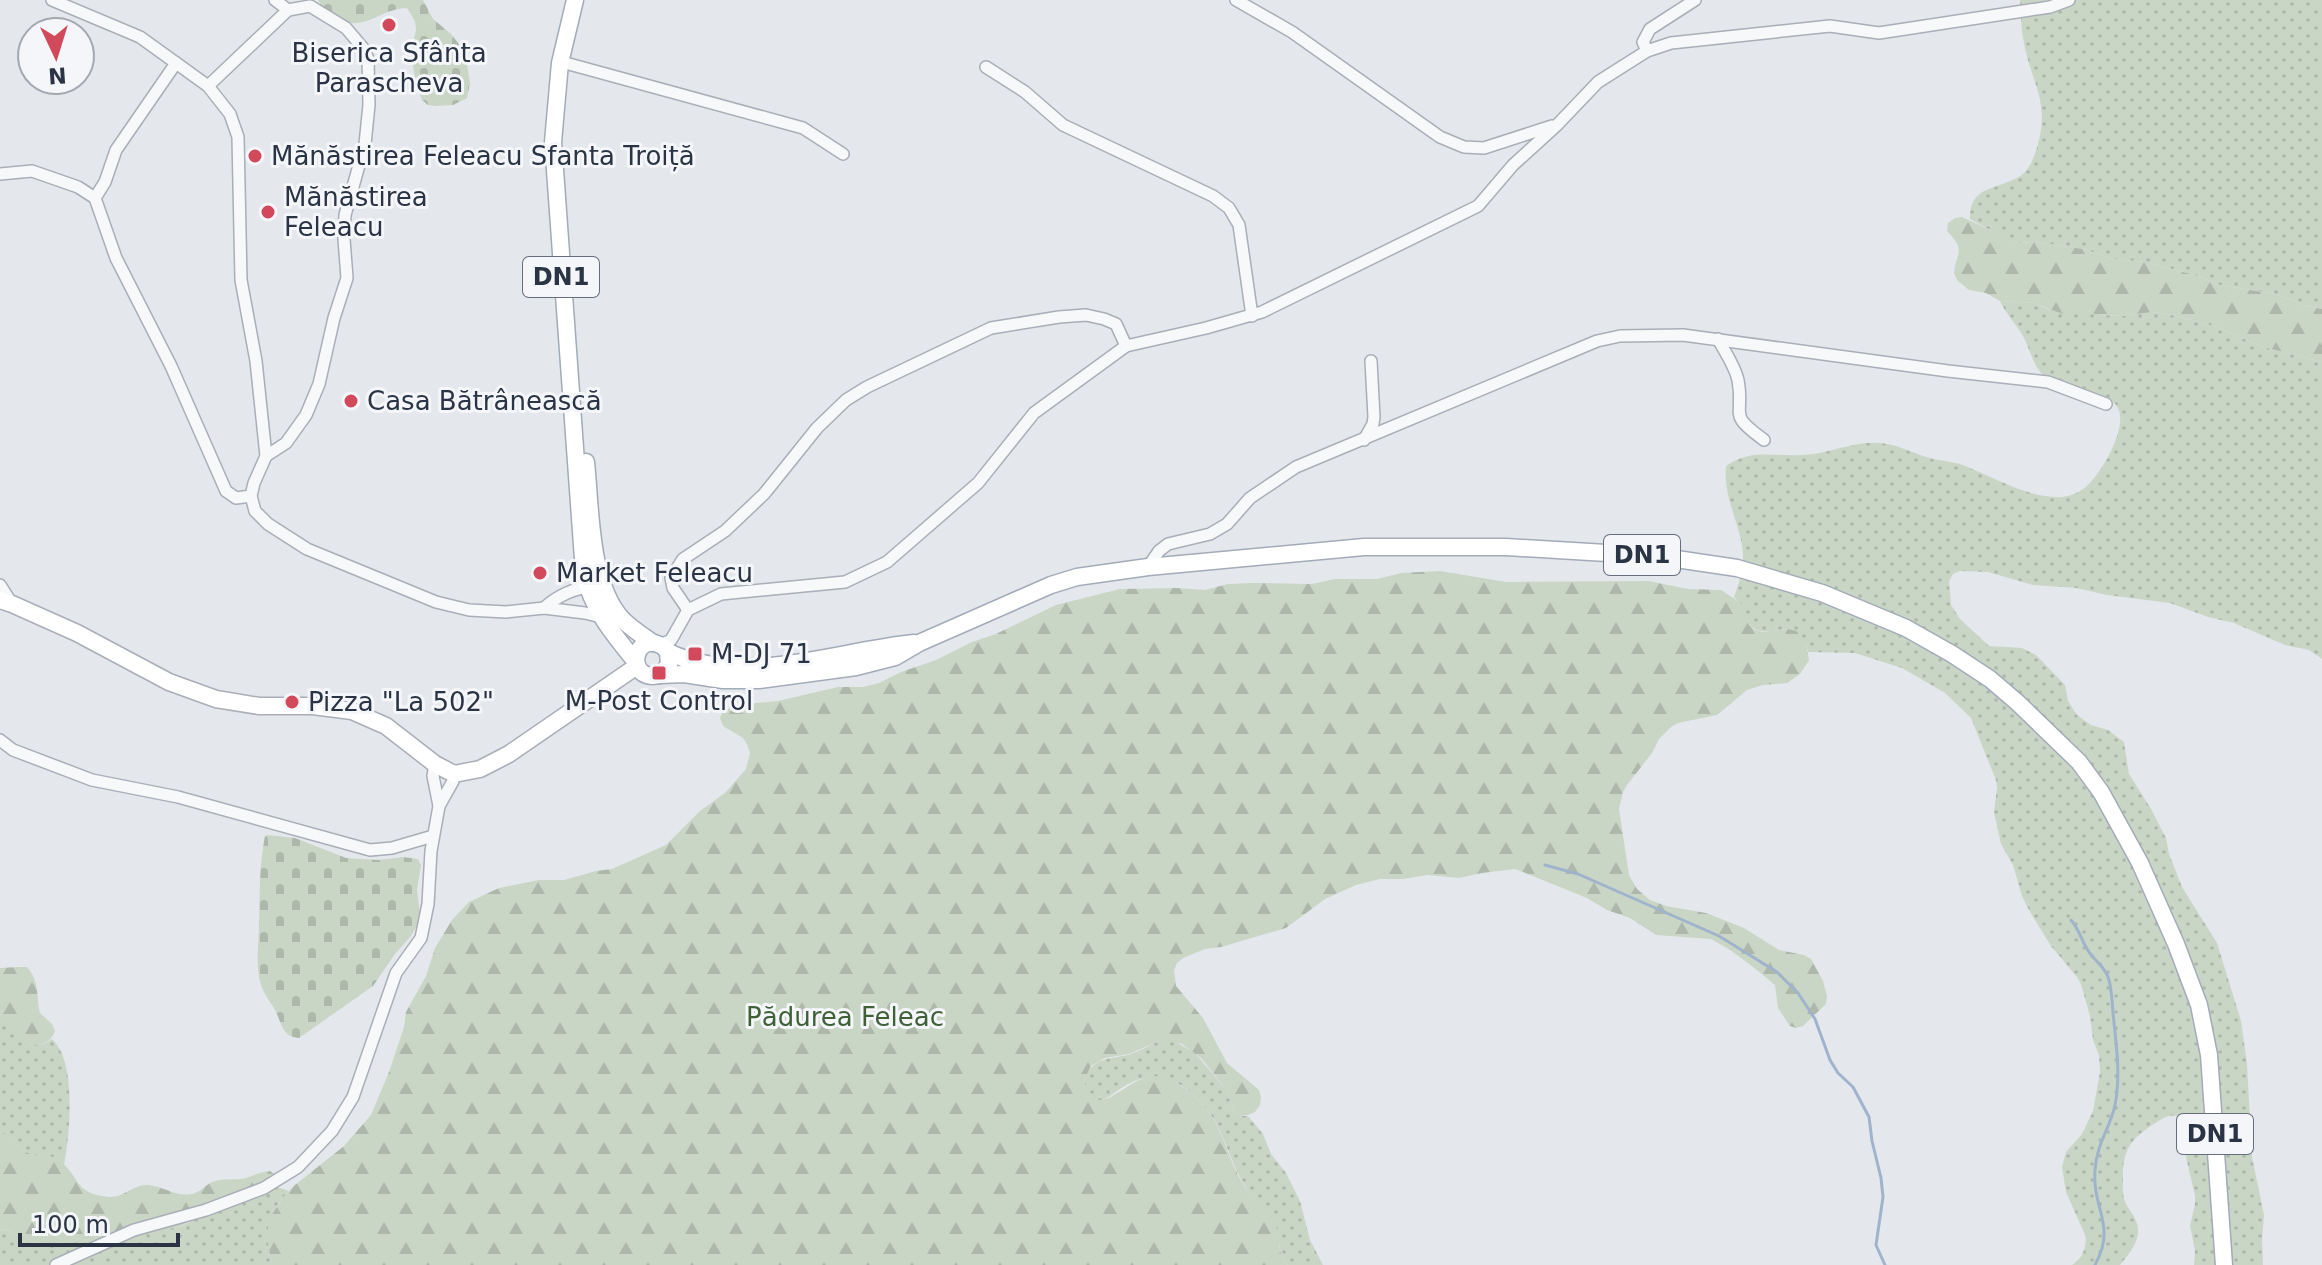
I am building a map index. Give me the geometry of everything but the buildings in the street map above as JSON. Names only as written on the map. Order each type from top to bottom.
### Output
[{"type":"main road","name":"DN1","points":[[575,0],[560,63],[553,155],[584,573],[601,617],[639,671],[648,676],[684,674],[740,680],[785,678],[877,663],[1051,585],[1077,577],[1148,567],[1364,547],[1506,547],[1613,552],[1737,568],[1808,588],[1918,635],[1990,679],[2079,762],[2101,792],[2140,863],[2199,1005],[2209,1055],[2224,1265]]},
{"type":"main road","name":"DN1","points":[[585,0],[569,64],[563,115],[563,168],[593,534],[607,594],[622,618],[660,646],[704,663],[757,665],[803,662],[919,643]]},
{"type":"main road","points":[[6,602],[77,633],[169,682],[216,699],[259,706],[313,706],[352,711],[386,726],[435,764],[454,774],[480,769],[509,754],[636,664],[643,645],[660,646],[669,665],[660,675]]},
{"type":"street","points":[[52,0],[140,37],[208,86],[230,114],[238,137],[241,280],[256,361],[266,456],[251,496],[255,511],[268,524],[307,549],[436,602],[481,611],[544,608],[601,617]]},
{"type":"street","points":[[275,0],[288,10]]},
{"type":"street","points":[[1236,0],[1292,32],[1440,137],[1464,147],[1484,148],[1557,125]]},
{"type":"street","points":[[1647,51],[1643,42],[1650,29],[1695,0]]},
{"type":"street","points":[[660,646],[671,640],[688,610],[721,594],[845,582],[887,562],[978,483],[1034,413],[1126,346],[1252,316],[1478,206],[1513,165],[1598,82],[1647,51],[1671,43],[1830,26],[1879,33],[2069,0]]},
{"type":"street","points":[[208,86],[288,10],[310,6],[346,28],[368,59],[369,105],[365,144],[345,215],[347,278],[319,384],[306,415],[286,443],[266,456]]},
{"type":"street","points":[[95,198],[105,182],[116,150],[176,63]]},
{"type":"street","points":[[569,64],[803,128],[843,154]]},
{"type":"street","points":[[986,67],[1025,92],[1063,125],[1213,196],[1229,208],[1239,225],[1252,316]]},
{"type":"street","points":[[0,174],[32,171],[78,187],[95,198],[116,258],[171,366],[226,491],[236,498],[251,496]]},
{"type":"street","points":[[688,610],[673,588],[671,578],[683,559],[735,522],[764,494],[817,428],[846,400],[867,387],[991,328],[1032,321],[1086,315],[1104,319],[1116,324],[1126,346]]},
{"type":"street","points":[[1148,567],[1168,544],[1210,534],[1227,524],[1250,498],[1296,467],[1597,341],[1620,336],[1683,335],[2048,382],[2106,404]]},
{"type":"street","points":[[1718,339],[1737,377],[1739,418],[1744,426],[1764,440]]},
{"type":"street","points":[[1363,440],[1374,417],[1371,361]]},
{"type":"street","points":[[0,585],[6,602]]},
{"type":"street","points":[[544,608],[555,599],[587,587],[607,594]]},
{"type":"street","points":[[0,740],[13,750],[92,780],[178,797],[370,850],[392,848],[433,836]]},
{"type":"street","points":[[435,764],[433,776],[439,806]]},
{"type":"street","points":[[56,1265],[134,1230],[206,1210],[264,1188],[298,1167],[332,1131],[353,1097],[396,973],[421,938],[439,806],[454,774]]},
{"type":"green space","points":[[318,0],[423,0],[433,19],[451,34],[465,52],[470,83],[467,98],[453,105],[436,106],[422,100],[416,85],[411,53],[415,21],[407,8],[356,23],[337,18]]},
{"type":"green space","points":[[2020,0],[2322,0],[2322,309],[2275,294],[2220,285],[2146,262],[2113,259],[2083,249],[2035,242],[2020,243],[1970,219],[1974,200],[1986,190],[2024,173],[2032,162],[2038,144],[2041,103],[2024,43]]},
{"type":"green space","points":[[1962,217],[2019,243],[2035,242],[2083,249],[2113,259],[2146,262],[2220,285],[2275,294],[2322,309],[2322,362],[2260,346],[2217,327],[2177,316],[2153,312],[2120,316],[2087,311],[2063,314],[2033,303],[2000,301],[1986,293],[1969,290],[1954,273],[1958,247],[1947,231],[1948,223]]},
{"type":"green space","points":[[2000,301],[2033,303],[2048,309],[2104,315],[2153,312],[2177,316],[2217,327],[2260,346],[2322,362],[2322,659],[2309,650],[2285,645],[2234,623],[2170,603],[2076,588],[2033,585],[1988,572],[1960,571],[1953,574],[1949,581],[1951,605],[1960,619],[1989,646],[2022,648],[2036,655],[2065,685],[2068,701],[2077,715],[2091,725],[2108,730],[2124,742],[2129,774],[2166,838],[2182,887],[2217,943],[2241,1021],[2247,1064],[2252,1157],[2264,1215],[2263,1265],[2194,1265],[2195,1250],[2190,1226],[2195,1196],[2186,1157],[2189,1121],[2174,1116],[2164,1118],[2143,1132],[2127,1151],[2123,1168],[2123,1195],[2138,1228],[2138,1236],[2129,1254],[2120,1265],[2072,1265],[2083,1253],[2086,1237],[2066,1192],[2062,1167],[2066,1152],[2082,1134],[2093,1111],[2100,1072],[2099,1055],[2081,984],[2051,946],[2029,910],[2013,865],[2001,844],[1994,812],[1996,780],[1971,718],[1945,693],[1902,668],[1855,653],[1808,652],[1806,644],[1788,629],[1768,632],[1756,629],[1748,622],[1734,597],[1743,560],[1728,492],[1726,466],[1744,457],[1813,454],[1876,443],[1963,465],[2043,496],[2073,494],[2094,479],[2117,438],[2120,427],[2118,408],[2106,397],[2055,382],[2042,374],[2023,336]]},
{"type":"green space","name":"Pădurea Feleac","points":[[1440,571],[1506,582],[1648,581],[1688,589],[1721,590],[1741,603],[1749,625],[1755,630],[1788,629],[1802,637],[1809,660],[1800,674],[1787,683],[1747,690],[1717,715],[1671,727],[1627,785],[1619,809],[1629,875],[1637,889],[1650,900],[1706,913],[1744,928],[1779,950],[1811,959],[1827,996],[1826,1004],[1803,1026],[1790,1026],[1778,1008],[1775,985],[1711,939],[1656,935],[1630,918],[1515,869],[1459,878],[1428,875],[1380,879],[1356,885],[1325,899],[1286,928],[1205,949],[1177,963],[1174,970],[1176,986],[1203,1018],[1227,1063],[1259,1090],[1260,1105],[1255,1112],[1240,1116],[1234,1112],[1226,1089],[1201,1058],[1182,1044],[1167,1041],[1159,1041],[1129,1054],[1105,1058],[1091,1066],[1084,1080],[1086,1088],[1097,1100],[1153,1076],[1173,1080],[1186,1089],[1209,1112],[1245,1187],[1274,1219],[1281,1254],[1288,1265],[271,1265],[267,1232],[271,1216],[283,1197],[344,1146],[371,1115],[389,1072],[406,1012],[426,976],[435,948],[452,920],[469,902],[499,888],[539,880],[564,880],[612,869],[666,845],[700,811],[725,793],[746,769],[750,753],[747,744],[723,726],[720,718],[723,711],[737,705],[879,683],[1056,605],[1120,589],[1205,590],[1228,584],[1312,584],[1335,579],[1377,579],[1401,573]]},
{"type":"green space","points":[[267,835],[295,838],[346,858],[379,860],[403,857],[418,859],[421,865],[417,890],[419,922],[411,936],[373,986],[299,1038],[284,1030],[259,978],[260,880]]},
{"type":"green space","points":[[27,967],[36,984],[40,1013],[55,1031],[42,1044],[34,1044],[17,1036],[0,1013],[0,968]]},
{"type":"green space","points":[[0,1014],[22,1039],[37,1045],[52,1039],[60,1049],[70,1099],[64,1165],[55,1159],[22,1150],[0,1130]]},
{"type":"green space","points":[[1159,1041],[1174,1041],[1195,1053],[1226,1089],[1234,1112],[1248,1116],[1263,1134],[1271,1154],[1286,1173],[1300,1201],[1310,1240],[1323,1265],[1288,1265],[1276,1232],[1237,1172],[1215,1122],[1185,1088],[1172,1080],[1150,1077],[1128,1084],[1103,1100],[1092,1098],[1084,1080],[1091,1067],[1132,1054]]},
{"type":"green space","points":[[0,1130],[24,1151],[57,1159],[82,1188],[97,1195],[114,1197],[148,1185],[189,1194],[217,1180],[241,1179],[270,1171],[274,1178],[252,1200],[199,1216],[177,1228],[152,1229],[107,1242],[74,1238],[52,1248],[36,1247],[8,1230],[0,1229]]},
{"type":"green space","points":[[271,1185],[289,1191],[276,1208],[270,1225],[271,1265],[0,1265],[0,1229],[44,1248],[52,1248],[74,1238],[107,1242],[152,1229],[177,1228]]},
{"type":"waterway","points":[[1545,865],[1578,874],[1719,936],[1777,972],[1798,993],[1815,1019],[1830,1060],[1853,1087],[1869,1117],[1883,1197],[1876,1245],[1885,1265]]},
{"type":"waterway","points":[[2071,920],[2108,977],[2117,1059],[2115,1105],[2098,1151],[2095,1170],[2104,1228],[2104,1239],[2095,1265]]},
{"type":"place","name":"Biserica Sfânta Parascheva","points":[[389,25]]},
{"type":"place","name":"Mănăstirea Feleacu Sfanta Troiță","points":[[255,156]]},
{"type":"place","name":"Mănăstirea Feleacu","points":[[268,212]]},
{"type":"place","name":"Casa Bătrânească","points":[[351,401]]},
{"type":"place","name":"Market Feleacu","points":[[540,573]]},
{"type":"place","name":"M-DJ 71","points":[[695,654]]},
{"type":"place","name":"M-Post Control","points":[[659,673]]},
{"type":"place","name":"Pizza \"La 502\"","points":[[292,702]]}]
